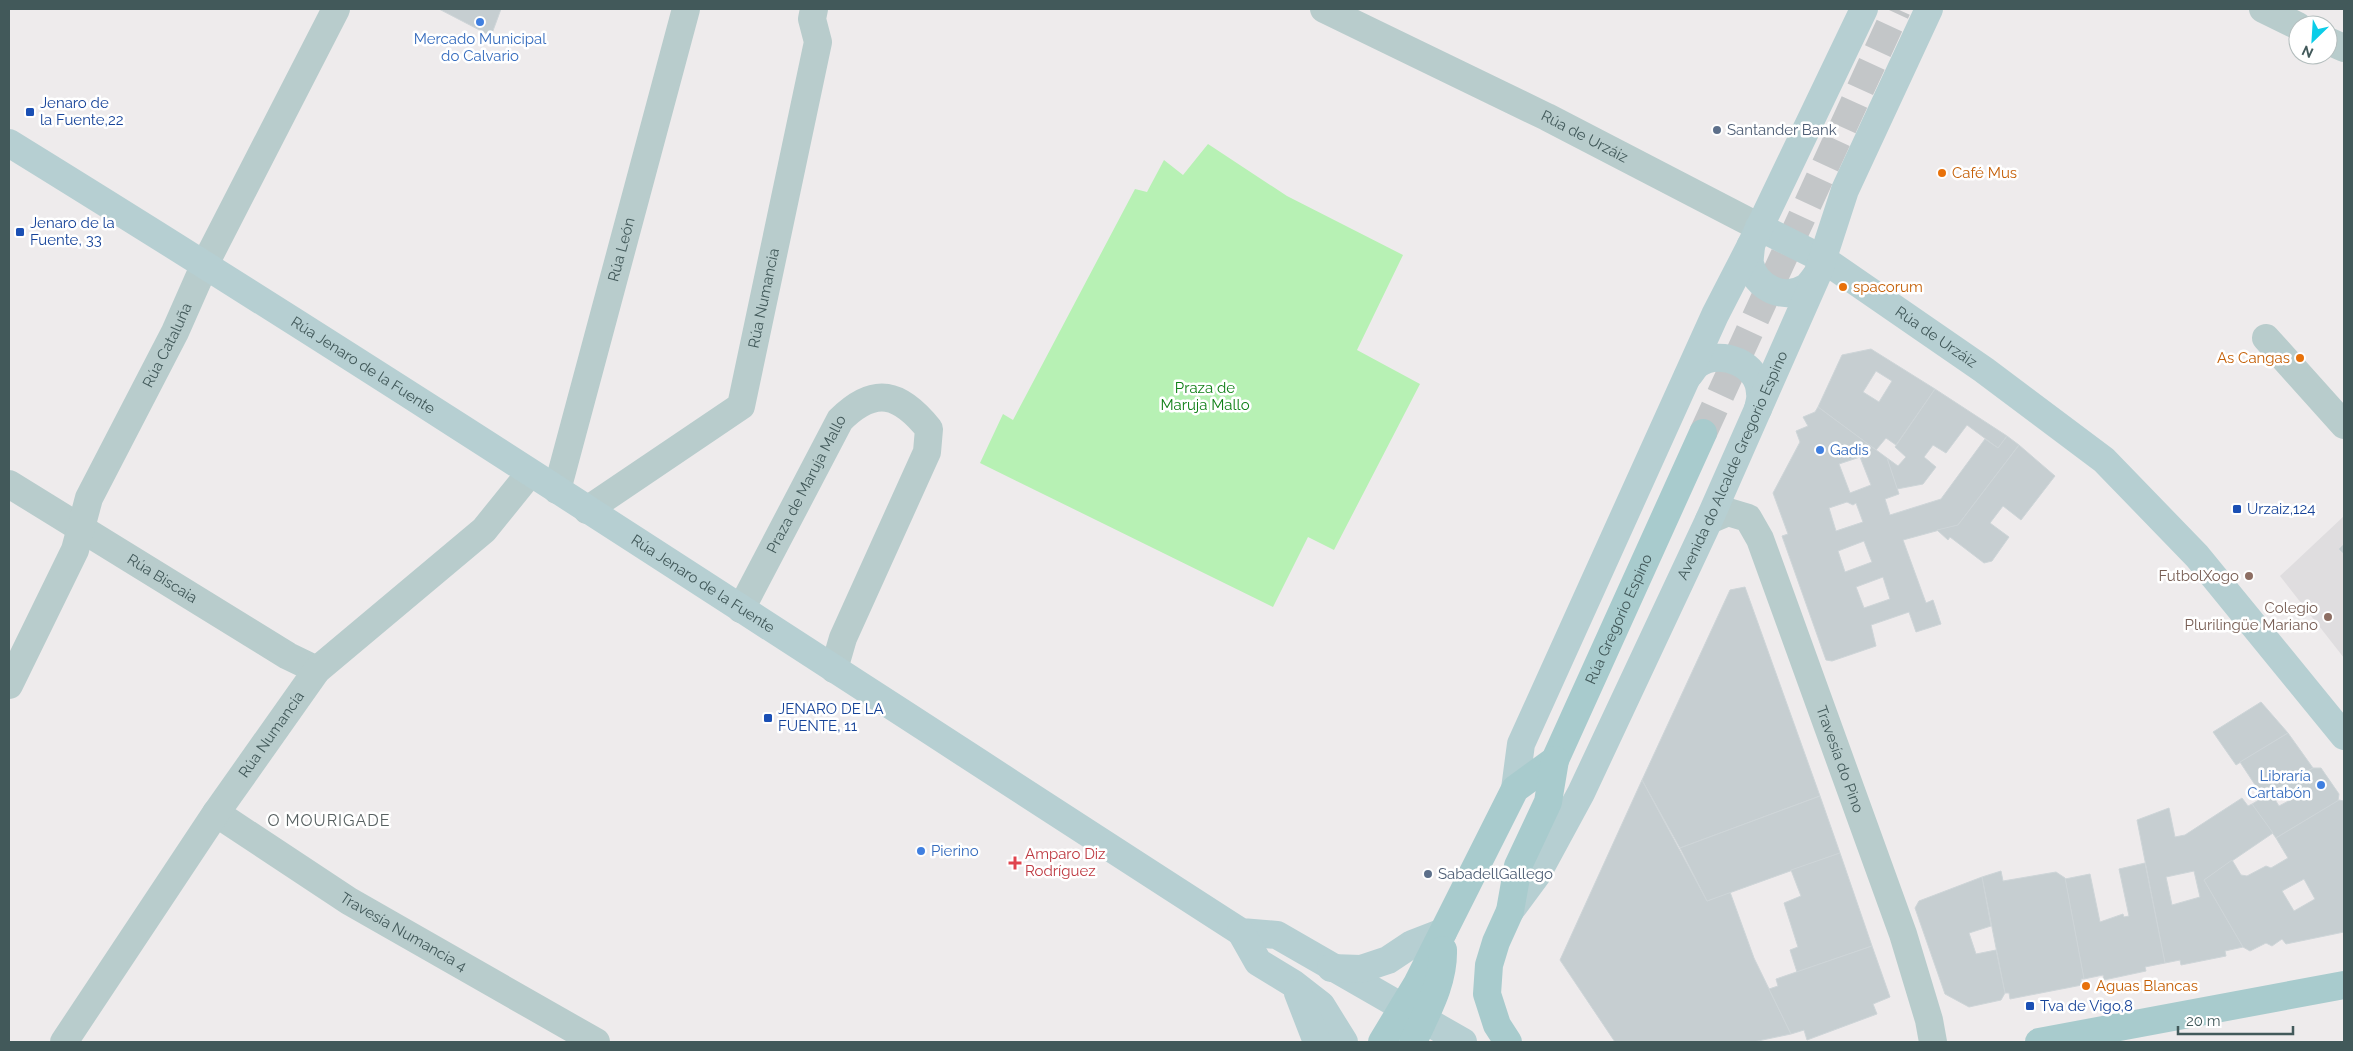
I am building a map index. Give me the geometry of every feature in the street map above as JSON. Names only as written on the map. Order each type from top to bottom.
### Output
[{"type":"main road","points":[[1382,1042],[1413,1023],[1443,932],[1515,789],[1521,744],[1684,381],[1864,9]]},
{"type":"main road","name":"Avenida do Alcalde Gregorio Espino","points":[[1508,1042],[1497,1026],[1487,994],[1489,965],[1496,942],[1510,911],[1536,876],[1581,793],[1709,520],[1820,266],[1828,236],[1845,190],[1929,9]]},
{"type":"main road","name":"Rúa Jenaro de la Fuente","points":[[9,142],[205,264],[1241,932],[1277,935],[1332,968],[1413,1023],[1463,1042]]},
{"type":"main road","points":[[1755,236],[1750,263],[1756,280],[1771,291],[1789,294],[1806,287],[1820,266]]},
{"type":"main road","name":"Rúa de Urzáiz","points":[[1755,236],[1820,266],[1984,370],[2104,460],[2197,556],[2344,736]]},
{"type":"main road","points":[[1684,381],[1697,364],[1716,357],[1737,360],[1753,373],[1758,386],[1760,392],[1757,413]]},
{"type":"main road","name":"Rúa Gregorio Espino","points":[[1515,789],[1555,760],[1703,432]]},
{"type":"main road","name":"Avenida do Alcalde Gregorio Espino","points":[[1510,911],[1518,866],[1548,802],[1555,760]]},
{"type":"main road","points":[[1241,932],[1258,962],[1294,984],[1321,1005],[1344,1042]]},
{"type":"main road","points":[[1332,968],[1361,970],[1388,960],[1412,944],[1443,932]]},
{"type":"main road","points":[[1294,984],[1317,1042]]},
{"type":"main road","points":[[2039,1042],[2344,985]]},
{"type":"street","name":"Rúa Cataluña","points":[[9,685],[75,550],[89,498],[176,332],[205,264],[336,9]]},
{"type":"street","name":"Rúa León","points":[[557,490],[686,9]]},
{"type":"street","name":"Rúa Numancia","points":[[587,510],[741,406],[818,42],[812,19],[814,9]]},
{"type":"street","name":"Rúa de Urzáiz","points":[[1324,9],[1546,117],[1755,236]]},
{"type":"street","points":[[2263,9],[2288,21]]},
{"type":"street","points":[[2266,338],[2344,425]]},
{"type":"street","name":"Praza de Maruja Mallo","points":[[741,609],[840,420],[852,409],[874,397],[900,401],[914,410],[929,430],[927,452],[843,638],[834,670]]},
{"type":"street","name":"Rúa Numancia","points":[[64,1042],[216,813],[317,670],[484,530],[530,473]]},
{"type":"street","name":"Rúa Biscaia","points":[[9,484],[288,656],[317,670]]},
{"type":"street","name":"Travesía do Pino","points":[[1709,520],[1728,512],[1748,518],[1760,539],[1903,934],[1929,1020],[1933,1042]]},
{"type":"street","name":"Travesía Numancia 4","points":[[216,813],[349,901],[596,1042]]},
{"type":"shaded area","name":"Colegio Plurilingüe Mariano","points":[[2344,516],[2344,658],[2280,576]]},
{"type":"green space","name":"Praza de Maruja Mallo","points":[[1208,144],[1287,196],[1403,255],[1357,350],[1420,384],[1334,550],[1308,537],[1273,607],[980,463],[1003,414],[1013,420],[1135,189],[1147,192],[1164,160],[1183,175]]},
{"type":"building","name":"Mercado Municipal do Calvario","points":[[439,9],[501,9],[491,36]]},
{"type":"building","points":[[1871,349],[1935,389],[1896,445],[1886,438],[1876,450],[1818,407],[1842,355]],"holes":[[[1876,371],[1892,381],[1879,402],[1863,392]]]},
{"type":"building","points":[[1935,389],[2007,436],[1998,448],[1967,425],[1946,453],[1933,445],[1924,457],[1936,467],[1923,484],[1897,489],[1887,458],[1898,466],[1906,457],[1895,447]]},
{"type":"building","points":[[1818,407],[1887,458],[1899,494],[1885,499],[1890,515],[1941,499],[1985,439],[1998,448],[2007,436],[2019,445],[1958,525],[1903,540],[1926,603],[1933,600],[1941,624],[1916,632],[1909,612],[1871,625],[1876,646],[1832,661],[1826,660],[1782,536],[1788,534],[1773,493],[1800,442],[1796,431],[1808,426],[1803,417],[1815,412]],"holes":[[[1860,457],[1871,485],[1850,493],[1839,464]],[[1847,502],[1853,505],[1856,503],[1863,522],[1836,531],[1829,508]],[[1864,541],[1872,562],[1845,572],[1838,551]],[[1883,577],[1890,599],[1864,608],[1856,587]]]},
{"type":"building","points":[[2019,445],[2055,476],[2021,520],[2003,506],[1990,523],[2009,537],[1992,561],[1984,563],[1950,537],[1948,540],[1937,530],[1958,525]]},
{"type":"building","points":[[2344,544],[2344,554],[2339,549]]},
{"type":"building","points":[[1745,587],[1820,796],[1680,848],[1642,780],[1730,590]]},
{"type":"building","points":[[2261,702],[2288,733],[2236,765],[2213,732]]},
{"type":"building","points":[[2288,733],[2313,768],[2263,797],[2240,762]]},
{"type":"building","points":[[2313,768],[2321,768],[2339,794],[2338,801],[2276,838],[2252,804],[2271,793],[2279,806],[2294,798],[2286,784]]},
{"type":"building","points":[[1642,780],[1707,901],[1730,892],[1754,958],[1791,1034],[1753,1042],[1615,1042],[1560,960]]},
{"type":"building","points":[[1820,796],[1840,853],[1707,901],[1680,848]]},
{"type":"building","points":[[2242,798],[2248,806],[2252,804],[2273,833],[2204,880],[2243,947],[2225,951],[2226,956],[2181,965],[2180,960],[2165,963],[2137,820],[2169,808],[2175,837],[2185,835]],"holes":[[[2194,871],[2200,897],[2172,905],[2166,877]]]},
{"type":"building","points":[[2339,800],[2344,801],[2344,932],[2286,944],[2282,939],[2272,946],[2266,943],[2250,951],[2243,947],[2204,880],[2232,860],[2241,875],[2247,876],[2266,866],[2271,868],[2288,858],[2276,838]],"holes":[[[2304,879],[2315,899],[2294,911],[2282,891]]]},
{"type":"building","points":[[1840,853],[1872,946],[1797,972],[1790,950],[1798,947],[1784,903],[1801,896],[1791,870]]},
{"type":"building","points":[[2145,863],[2165,963],[2145,967],[2146,971],[2104,980],[2103,975],[2084,979],[2065,879],[2090,874],[2100,922],[2123,914],[2124,917],[2129,916],[2119,869]]},
{"type":"building","points":[[2001,871],[2003,881],[2056,872],[2065,878],[2084,979],[2081,979],[2082,985],[2010,999],[2009,993],[2005,993],[1982,877]]},
{"type":"building","points":[[1982,877],[1991,926],[1969,933],[1976,954],[1996,950],[2005,993],[2001,1000],[1969,1007],[1945,994],[1915,908],[1919,901]]},
{"type":"building","points":[[1872,946],[1890,997],[1873,1004],[1877,1014],[1807,1040],[1804,1030],[1791,1034],[1769,989],[1778,986],[1776,979]]},
{"type":"tunnel","points":[[1703,433],[1897,9]]},
{"type":"place","name":"Mercado Municipal do Calvario","points":[[480,22]]},
{"type":"place","name":"Jenaro de la Fuente,22","points":[[30,112]]},
{"type":"place","name":"Santander Bank","points":[[1717,130]]},
{"type":"place","name":"Café Mus","points":[[1942,173]]},
{"type":"place","name":"Jenaro de la Fuente, 33","points":[[20,232]]},
{"type":"place","name":"spacorum","points":[[1843,287]]},
{"type":"place","name":"As Cangas","points":[[2300,358]]},
{"type":"place","name":"Gadis","points":[[1820,450]]},
{"type":"place","name":"Urzaiz,124","points":[[2237,509]]},
{"type":"place","name":"FutbolXogo","points":[[2249,576]]},
{"type":"place","name":"Colegio Plurilingüe Mariano","points":[[2328,617]]},
{"type":"place","name":"JENARO DE LA FUENTE, 11","points":[[768,718]]},
{"type":"place","name":"Libraría Cartabón","points":[[2321,785]]},
{"type":"place","name":"Pierino","points":[[921,851]]},
{"type":"place","name":"Amparo Diz Rodríguez","points":[[1015,863]]},
{"type":"place","name":"SabadellGallego","points":[[1428,874]]},
{"type":"place","name":"Aguas Blancas","points":[[2086,986]]},
{"type":"place","name":"Tva de Vigo,8","points":[[2030,1006]]},
{"type":"district","name":"O MOURIGADE","points":[[329,820]]}]
